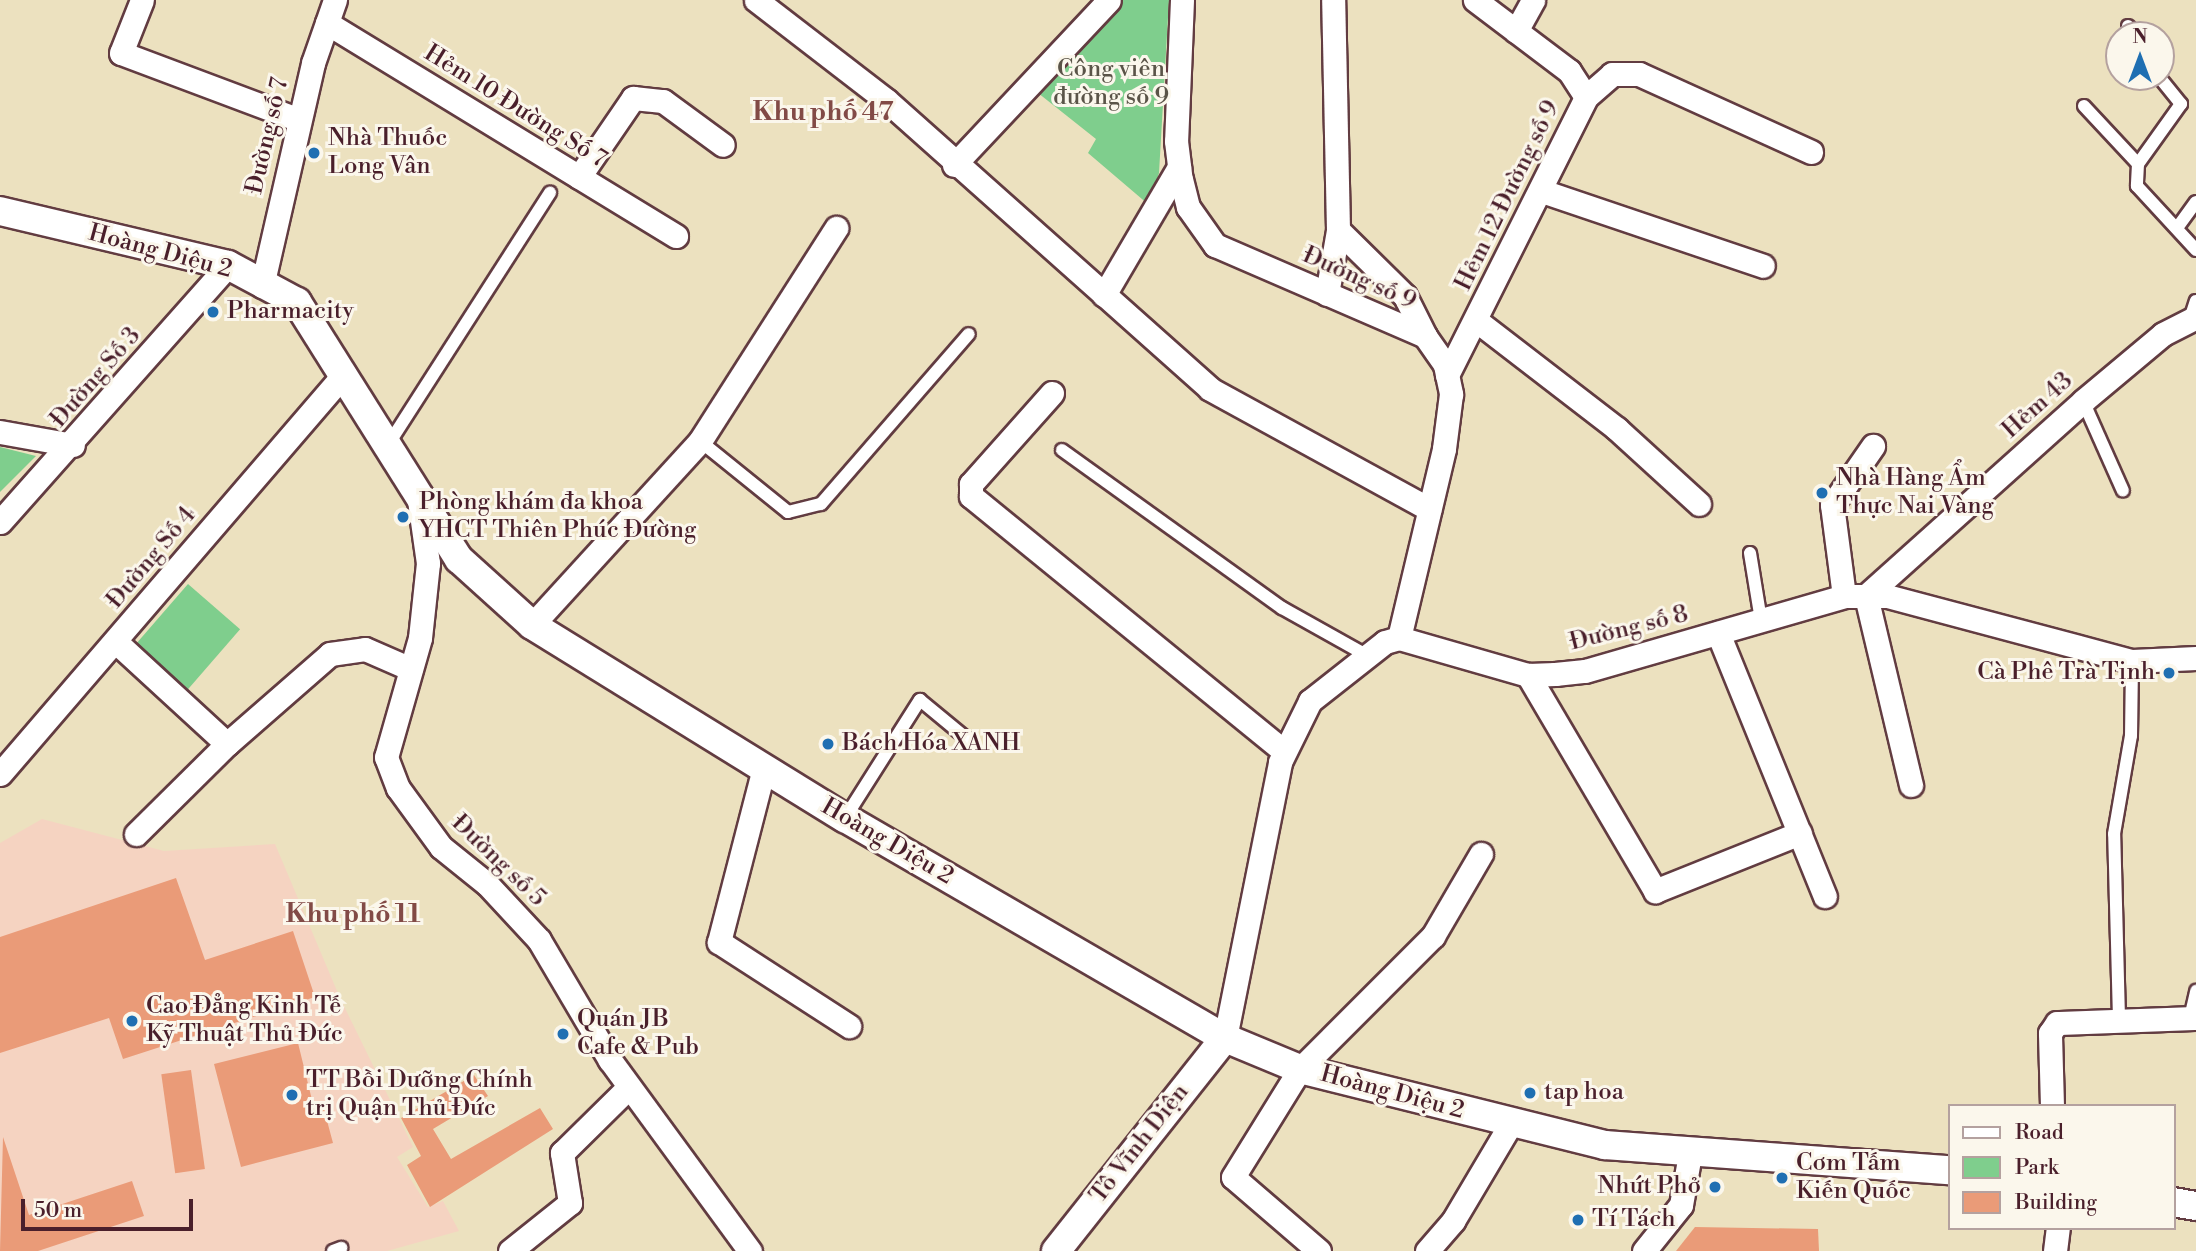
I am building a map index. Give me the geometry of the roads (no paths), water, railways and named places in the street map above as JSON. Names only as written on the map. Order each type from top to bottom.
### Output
[{"type":"street","points":[[142,0],[121,53],[299,120]]},
{"type":"street","name":"Đường số 7","points":[[262,286],[299,120],[335,0]]},
{"type":"street","points":[[756,0],[886,100],[954,165],[1210,389],[1429,509]]},
{"type":"street","points":[[954,165],[1108,0]]},
{"type":"street","name":"Đường số 9","points":[[1182,0],[1179,167],[1188,207],[1215,245],[1425,337],[1437,346],[1447,375],[1444,449],[1399,638]]},
{"type":"street","points":[[1327,294],[1338,230],[1333,0]]},
{"type":"street","name":"Hẻm 12 Đường số 9","points":[[1447,375],[1542,191],[1586,97],[1569,71],[1475,0]]},
{"type":"street","points":[[1517,31],[1533,0]]},
{"type":"street","name":"Hẻm 10 Đường Số 7","points":[[327,23],[676,236]]},
{"type":"street","points":[[1586,97],[1612,74],[1639,74],[1811,152]]},
{"type":"street","points":[[579,177],[633,98],[663,101],[723,145]]},
{"type":"street","points":[[1104,295],[1179,167]]},
{"type":"street","points":[[1542,191],[1763,266]]},
{"type":"street","name":"Hoàng Diệu 2","points":[[0,211],[228,265],[262,286],[297,302],[344,374],[386,448],[460,559],[532,625],[845,818],[1225,1038],[1300,1069],[1510,1125],[1605,1145],[1690,1154],[1948,1170]]},
{"type":"street","points":[[532,625],[700,441],[836,228]]},
{"type":"street","points":[[1338,230],[1405,296],[1425,337]]},
{"type":"street","name":"Đường Số 3","points":[[0,522],[73,445],[228,265]]},
{"type":"street","name":"Hẻm 43","points":[[1855,596],[2083,401],[2163,334],[2194,312]]},
{"type":"street","points":[[1477,321],[1617,429],[1699,504]]},
{"type":"street","name":"Đường Số 4","points":[[0,774],[344,374]]},
{"type":"street","points":[[1052,393],[971,484],[971,496],[1284,751]]},
{"type":"street","points":[[0,432],[73,445]]},
{"type":"street","points":[[1873,446],[1832,505],[1855,596],[1911,785]]},
{"type":"street","name":"Đường số 5","points":[[419,500],[428,563],[411,669],[386,757],[398,788],[441,847],[488,884],[539,940],[629,1087],[750,1251]]},
{"type":"street","name":"Đường số 8","points":[[1399,638],[1528,675],[1585,671],[1855,596],[1937,606],[2132,661],[2196,658]]},
{"type":"street","points":[[1718,633],[1825,896]]},
{"type":"street","points":[[1225,1038],[1284,751],[1310,701],[1366,655],[1399,638]]},
{"type":"street","points":[[116,641],[227,744]]},
{"type":"street","points":[[136,834],[227,744],[330,654],[365,649],[411,669]]},
{"type":"street","points":[[1528,675],[1655,891],[1800,833]]},
{"type":"street","points":[[764,768],[719,942],[849,1026]]},
{"type":"street","points":[[1319,1251],[1233,1177],[1300,1069],[1433,936],[1481,854]]},
{"type":"street","points":[[2052,1104],[2052,1027],[2119,1019],[2193,1018]]},
{"type":"street","name":"Tô Vĩnh Diện","points":[[1056,1251],[1225,1038]]},
{"type":"street","points":[[510,1251],[570,1202],[562,1153],[629,1087]]},
{"type":"street","points":[[1427,1251],[1453,1221],[1510,1125]]},
{"type":"street","points":[[1644,1251],[1681,1205],[1690,1154]]},
{"type":"street","points":[[2175,1202],[2196,1206]]},
{"type":"street","points":[[2055,1251],[2058,1230]]},
{"type":"lane","points":[[2170,91],[2181,104],[2138,164],[2135,183],[2196,250]]},
{"type":"lane","points":[[2084,106],[2138,164]]},
{"type":"lane","points":[[386,448],[550,192]]},
{"type":"lane","points":[[2177,228],[2196,202]]},
{"type":"lane","points":[[700,441],[788,512],[821,504],[969,334]]},
{"type":"lane","points":[[2083,401],[2123,491]]},
{"type":"lane","points":[[1062,450],[1272,601],[1366,655]]},
{"type":"lane","points":[[1750,553],[1762,620]]},
{"type":"lane","points":[[2119,1019],[2114,834],[2131,736],[2132,661]]},
{"type":"lane","points":[[845,818],[920,700],[972,743]]},
{"type":"lane","points":[[2193,1018],[2196,991]]},
{"type":"place","name":"Nhà Thuốc Long Vân","points":[[314,153]]},
{"type":"place","name":"Pharmacity","points":[[213,312]]},
{"type":"place","name":"Nhà Hàng Ẩm Thực Nai Vàng","points":[[1822,493]]},
{"type":"place","name":"Phòng khám đa khoa YHCT Thiên Phúc Đường","points":[[403,517]]},
{"type":"place","name":"Cà Phê Trà Tịnh","points":[[2169,673]]},
{"type":"place","name":"Bách Hóa XANH","points":[[828,744]]},
{"type":"place","name":"Cao Đẳng Kinh Tế Kỹ Thuật Thủ Đức","points":[[132,1021]]},
{"type":"place","name":"Quán JB Cafe & Pub","points":[[563,1034]]},
{"type":"place","name":"tap hoa","points":[[1530,1093]]},
{"type":"place","name":"TT Bồi Dưỡng Chính trị Quận Thủ Đức","points":[[292,1095]]},
{"type":"place","name":"Cơm Tấm Kiến Quốc","points":[[1782,1178]]},
{"type":"place","name":"Nhứt Phở","points":[[1715,1187]]},
{"type":"place","name":"Tí Tách","points":[[1578,1220]]},
{"type":"district","name":"Khu phố 47","points":[[823,113]]},
{"type":"district","name":"Khu phố 11","points":[[353,915]]},
{"type":"park label","name":"Công viên đường số 9","points":[[1111,84]]}]
